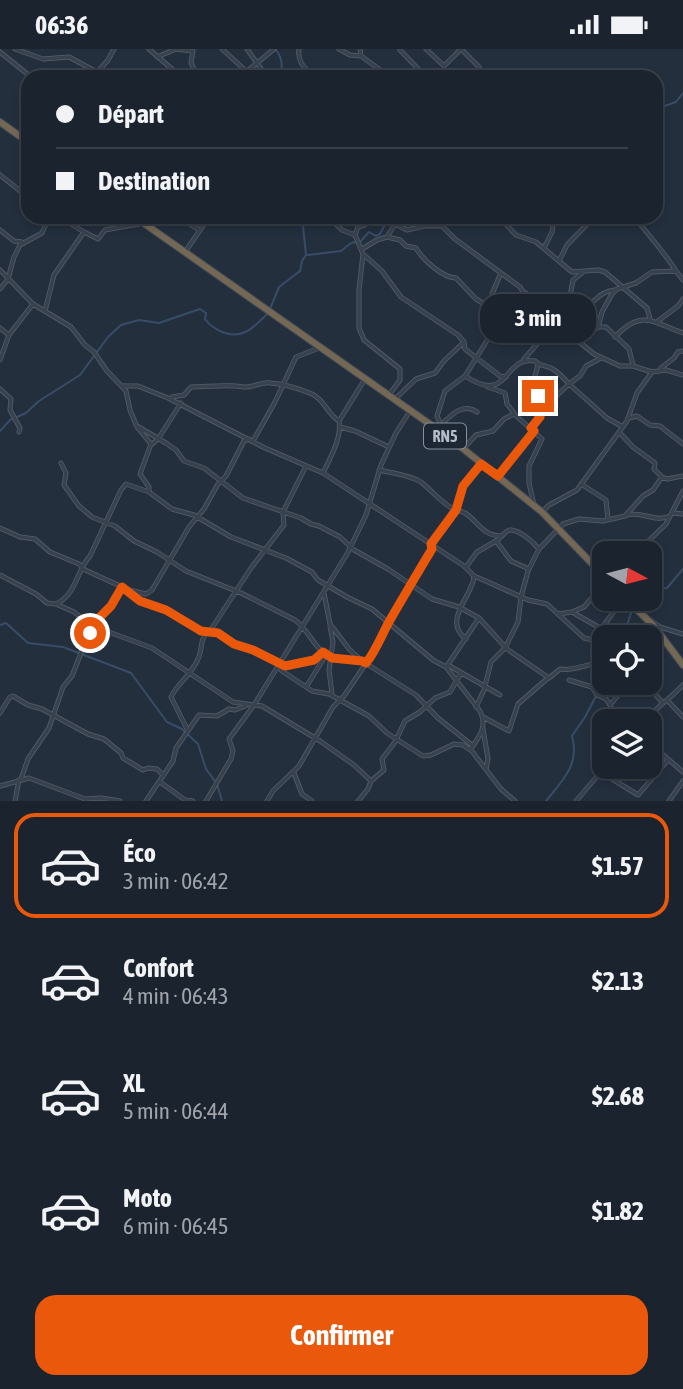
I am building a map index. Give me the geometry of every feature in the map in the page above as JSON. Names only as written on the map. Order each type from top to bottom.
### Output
[{"type":"highway","points":[[2,124],[21,137]]},
{"type":"highway","name":"RN5","points":[[147,225],[410,411],[439,427],[542,512],[592,564]]},
{"type":"highway","points":[[640,611],[682,663]]},
{"type":"street","points":[[15,49],[41,58],[69,57],[93,70]]},
{"type":"street","points":[[99,70],[114,49]]},
{"type":"street","points":[[149,49],[174,70]]},
{"type":"street","points":[[157,57],[176,49],[193,50],[191,62],[195,70]]},
{"type":"street","points":[[222,49],[245,70]]},
{"type":"street","points":[[247,49],[262,70]]},
{"type":"street","points":[[250,70],[274,49]]},
{"type":"street","points":[[299,49],[298,55],[306,70]]},
{"type":"street","points":[[338,49],[350,55],[361,55],[381,70]]},
{"type":"street","points":[[360,49],[361,55]]},
{"type":"street","points":[[400,49],[420,70]]},
{"type":"street","points":[[426,49],[444,67],[461,49],[481,70]]},
{"type":"street","points":[[1,50],[23,70]]},
{"type":"street","points":[[0,133],[2,124]]},
{"type":"street","points":[[0,175],[21,192]]},
{"type":"street","points":[[0,289],[8,279],[15,253],[23,242],[42,233],[46,224]]},
{"type":"street","points":[[71,224],[99,239],[107,229],[147,225]]},
{"type":"street","points":[[188,224],[199,230]]},
{"type":"street","points":[[185,252],[204,224]]},
{"type":"street","points":[[336,224],[355,235],[363,252],[382,271],[401,297],[451,330],[464,342],[465,348],[496,373],[506,377]]},
{"type":"street","points":[[355,235],[358,227],[363,224]]},
{"type":"street","points":[[387,237],[395,224],[407,230],[425,225],[440,225],[455,240],[538,299],[544,312],[569,335],[601,358],[620,366],[634,366],[652,372],[659,370],[678,352],[683,351]]},
{"type":"street","points":[[506,224],[517,236],[531,239],[572,272],[603,271],[620,289],[635,296],[647,308],[650,319]]},
{"type":"street","points":[[544,248],[553,224]]},
{"type":"street","points":[[559,261],[567,245],[587,224]]},
{"type":"street","points":[[639,224],[683,280]]},
{"type":"street","points":[[0,230],[15,241],[23,242]]},
{"type":"street","points":[[45,311],[54,275],[84,232]]},
{"type":"street","points":[[392,397],[400,380],[400,369],[365,340],[359,328],[363,252],[377,240],[387,237],[416,248],[426,262],[446,278],[456,278],[476,299],[494,310]]},
{"type":"street","points":[[0,270],[33,304],[71,327],[94,352],[107,371],[123,386],[137,426],[151,445]]},
{"type":"street","points":[[598,327],[602,311],[612,294],[652,272],[676,271]]},
{"type":"street","points":[[498,323],[492,294],[501,273]]},
{"type":"street","points":[[486,386],[500,383],[523,361],[552,327],[558,311],[570,299],[573,280],[583,273]]},
{"type":"street","points":[[569,335],[582,313],[588,310],[599,296],[607,291],[620,289]]},
{"type":"street","points":[[439,427],[437,415],[444,393],[465,376],[498,323],[526,293]]},
{"type":"street","points":[[659,321],[683,299]]},
{"type":"street","points":[[0,360],[9,335],[33,304]]},
{"type":"street","points":[[615,337],[633,322],[650,319],[683,333]]},
{"type":"street","points":[[578,342],[598,327],[607,327],[629,349],[629,358],[634,366]]},
{"type":"street","points":[[0,328],[9,335]]},
{"type":"street","points":[[392,397],[416,379],[435,373],[464,342]]},
{"type":"street","points":[[251,440],[296,356],[319,348]]},
{"type":"street","points":[[498,476],[540,417],[569,384],[580,376],[584,368],[601,358]]},
{"type":"street","points":[[523,361],[534,360],[538,365],[552,369],[607,418],[622,427]]},
{"type":"street","points":[[538,365],[533,383],[538,397],[531,404],[540,417]]},
{"type":"street","points":[[659,370],[683,375]]},
{"type":"street","points":[[542,512],[573,493],[581,484],[629,418],[639,390],[652,372]]},
{"type":"street","points":[[496,373],[500,383]]},
{"type":"street","points":[[465,376],[505,393],[507,404],[514,414],[542,439],[529,466],[529,483],[535,507]]},
{"type":"street","points":[[323,473],[340,427],[339,421],[365,379]]},
{"type":"street","points":[[168,397],[181,396],[190,388],[203,386],[222,387],[236,384],[245,387],[269,382],[314,395],[323,402],[332,417],[339,421]]},
{"type":"street","points":[[123,386],[138,386],[168,397],[323,473],[466,567],[474,576],[521,597],[547,604],[584,638],[592,639]]},
{"type":"street","points":[[0,389],[11,400],[10,410],[20,428],[19,432]]},
{"type":"street","points":[[149,492],[149,487],[140,474],[151,445],[158,439],[181,403]]},
{"type":"street","points":[[439,427],[461,408],[471,408],[477,412]]},
{"type":"street","points":[[206,801],[232,756],[229,739],[254,705],[351,547],[369,505],[379,470],[410,411]]},
{"type":"street","points":[[463,449],[476,436],[494,431],[504,419],[514,414]]},
{"type":"street","points":[[629,418],[638,416],[650,425],[660,426],[683,444]]},
{"type":"street","points":[[137,426],[176,450],[184,461],[200,465],[245,499],[301,518],[340,537],[351,547],[432,599],[459,607],[479,618],[505,646],[549,678]]},
{"type":"street","points":[[340,427],[389,447]]},
{"type":"street","points":[[619,432],[633,447],[655,463],[654,469],[662,477],[683,477]]},
{"type":"street","points":[[128,590],[149,593],[186,532],[226,476],[244,441],[251,440]]},
{"type":"street","points":[[61,463],[66,473],[63,484],[86,513],[115,526],[134,541],[192,574],[236,591],[303,626],[332,658],[364,662]]},
{"type":"street","points":[[267,801],[272,791],[294,773],[364,662],[374,652],[432,549],[431,544],[456,510],[463,486],[481,464]]},
{"type":"street","points":[[202,638],[209,632],[284,525],[283,512],[306,466]]},
{"type":"street","points":[[379,470],[410,477],[422,483],[435,493],[438,499],[468,515],[477,526],[494,535],[503,536]]},
{"type":"street","points":[[625,516],[643,496],[653,490],[662,477]]},
{"type":"street","points":[[56,604],[70,593],[121,490],[127,484],[149,492],[172,509],[198,518],[227,535],[286,558],[347,597],[372,609],[433,660],[500,695]]},
{"type":"street","points":[[581,484],[606,500],[608,520]]},
{"type":"street","points":[[650,541],[672,514],[683,491]]},
{"type":"street","points":[[476,707],[485,687],[491,662],[505,646],[519,620],[521,597],[529,569],[539,549],[557,528],[579,519],[608,520],[630,513],[660,520],[672,514],[683,514]]},
{"type":"street","points":[[0,528],[35,540],[50,552],[106,577],[140,601],[166,610],[201,631],[219,633],[234,644],[253,650],[316,693],[331,695],[373,719],[396,739],[426,757],[454,744],[472,748]]},
{"type":"street","points":[[466,567],[477,552],[508,530],[516,532],[539,549]]},
{"type":"street","points":[[496,541],[514,563],[529,569]]},
{"type":"street","points":[[0,575],[36,594],[47,603],[74,612],[88,623],[150,647],[233,702],[246,706]]},
{"type":"street","points":[[466,639],[459,629],[459,607],[474,576]]},
{"type":"street","points":[[15,801],[28,759],[46,734],[63,687],[72,674],[93,624],[111,606],[122,587]]},
{"type":"street","points":[[324,590],[333,642],[329,670],[335,707]]},
{"type":"street","points":[[556,613],[563,615],[584,607],[592,598]]},
{"type":"street","points":[[603,625],[616,611]]},
{"type":"street","points":[[572,612],[595,625]]},
{"type":"street","points":[[447,666],[479,618]]},
{"type":"street","points":[[650,623],[652,620],[660,627],[683,634]]},
{"type":"street","points":[[330,624],[364,662],[416,695],[472,748],[486,771],[515,801]]},
{"type":"street","points":[[188,731],[171,697],[199,657],[201,631]]},
{"type":"street","points":[[278,665],[314,660],[325,653]]},
{"type":"street","points":[[306,687],[325,653]]},
{"type":"street","points":[[447,666],[483,717],[509,731],[518,704],[559,669],[568,670],[592,663]]},
{"type":"street","points":[[358,801],[371,781],[385,768],[382,759],[405,721],[450,692],[461,673]]},
{"type":"street","points":[[569,680],[593,688],[597,695],[606,699],[612,709]]},
{"type":"street","points":[[657,709],[683,685]]},
{"type":"street","points":[[610,705],[618,695]]},
{"type":"street","points":[[658,695],[683,717]]},
{"type":"street","points":[[0,713],[9,697],[13,696],[88,734],[104,739],[121,753],[121,757],[144,770],[155,769],[163,775]]},
{"type":"street","points":[[146,801],[173,761],[176,748],[199,715],[219,715],[229,708],[235,710],[254,705],[262,706],[314,738],[351,763],[371,781]]},
{"type":"street","points":[[483,717],[488,759],[486,771]]},
{"type":"street","points":[[472,748],[483,729]]},
{"type":"street","points":[[662,756],[683,772]]},
{"type":"street","points":[[662,767],[668,760]]},
{"type":"street","points":[[294,773],[302,794],[312,801]]},
{"type":"street","points":[[0,786],[20,779],[32,779],[87,800],[101,798],[120,801]]},
{"type":"street","points":[[576,801],[595,779]]},
{"type":"street","points":[[612,779],[638,795],[652,779]]},
{"type":"street","points":[[669,801],[683,781]]},
{"type":"street","points":[[160,782],[183,799],[193,801]]},
{"type":"waterway","points":[[276,50],[281,60],[282,70]]},
{"type":"waterway","points":[[663,107],[676,102],[683,93]]},
{"type":"waterway","points":[[270,309],[279,287],[300,271],[306,255],[305,224]]},
{"type":"waterway","points":[[308,255],[341,251],[351,243],[361,241],[369,232],[376,236],[380,234],[385,224]]},
{"type":"waterway","points":[[0,431],[10,420],[26,413],[39,401],[80,375],[108,337],[121,325],[139,320],[159,323],[200,309],[206,313],[205,319],[213,327],[223,332],[240,334],[251,329],[267,314]]},
{"type":"waterway","points":[[662,588],[667,588],[683,569]]},
{"type":"waterway","points":[[627,625],[632,611]]},
{"type":"waterway","points":[[0,625],[6,623],[28,643],[63,647],[131,673],[167,722],[182,729],[198,744],[206,769],[217,784],[222,801]]},
{"type":"waterway","points":[[546,801],[572,763],[572,736],[597,695]]},
{"type":"route","points":[[90,633],[92,625],[111,606],[122,587],[140,601],[166,610],[201,631],[218,633],[234,644],[285,666],[317,659],[323,652],[332,658],[366,663],[432,549],[431,544],[456,510],[463,486],[481,464],[498,476],[534,431],[531,428],[540,417],[531,404],[538,396]]}]
